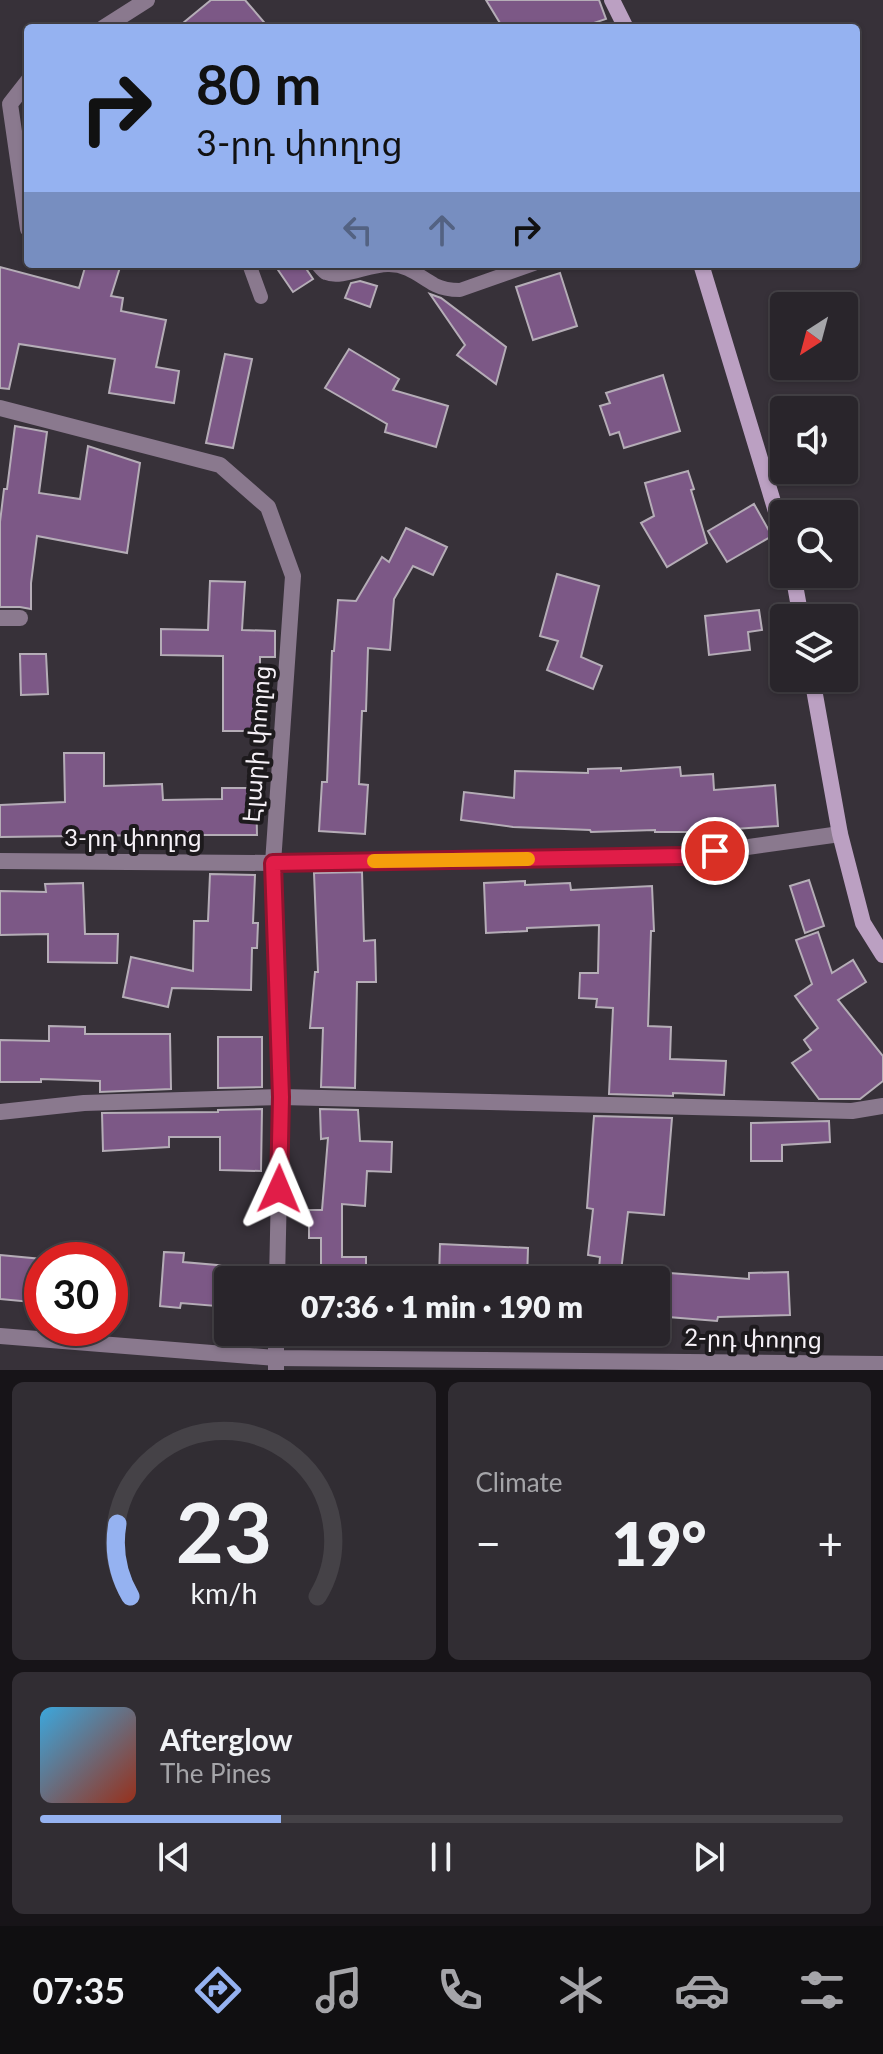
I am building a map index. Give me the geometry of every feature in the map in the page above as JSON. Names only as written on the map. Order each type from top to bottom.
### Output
[{"type":"main road","points":[[612,0],[624,24]]},
{"type":"main road","points":[[702,268],[772,500]]},
{"type":"main road","points":[[815,692],[840,834],[863,923],[883,955]]},
{"type":"street","points":[[114,24],[147,0]]},
{"type":"street","points":[[24,86],[10,104],[24,201]]},
{"type":"street","name":"Էլարի փողոց","points":[[0,408],[220,465],[268,507],[293,576],[273,863],[281,1097],[277,1266]]},
{"type":"street","points":[[0,618],[20,618]]},
{"type":"street","name":"3-րդ փողոց","points":[[0,861],[273,863],[684,856],[840,834]]},
{"type":"street","points":[[0,1112],[84,1103],[281,1097],[852,1111],[883,1106]]},
{"type":"street","name":"2-րդ փողոց","points":[[0,1336],[276,1364],[883,1364]]},
{"type":"lane","points":[[250,268],[261,297]]},
{"type":"lane","points":[[321,268],[325,273],[335,274],[361,268]]},
{"type":"lane","points":[[406,268],[434,285],[450,290],[460,290],[523,268]]},
{"type":"building","points":[[211,0],[245,0],[266,24],[182,24]]},
{"type":"building","points":[[486,0],[599,0],[606,19],[591,24],[501,24]]},
{"type":"building","points":[[0,267],[79,288],[85,268],[120,268],[111,296],[123,298],[121,311],[166,320],[156,367],[179,371],[174,403],[109,393],[115,359],[19,344],[9,389],[0,388]]},
{"type":"building","points":[[277,268],[306,268],[313,279],[293,292]]},
{"type":"building","points":[[560,273],[577,326],[533,340],[516,287]]},
{"type":"building","points":[[360,281],[377,286],[370,307],[345,298],[351,283]]},
{"type":"building","points":[[430,294],[441,298],[506,347],[496,384],[457,355],[465,345]]},
{"type":"building","points":[[349,349],[399,379],[393,390],[448,406],[436,447],[385,432],[387,424],[325,388]]},
{"type":"building","points":[[225,354],[252,359],[233,448],[206,443]]},
{"type":"building","points":[[663,375],[680,431],[624,448],[619,432],[610,435],[600,406],[610,403],[606,393]]},
{"type":"building","points":[[15,426],[47,432],[39,493],[80,499],[88,446],[140,463],[127,553],[37,536],[31,609],[0,607],[0,522]]},
{"type":"building","points":[[688,471],[707,543],[667,567],[641,523],[654,516],[645,483]]},
{"type":"building","points":[[754,504],[770,537],[727,562],[708,531]]},
{"type":"building","points":[[406,528],[447,547],[433,575],[413,566],[394,599],[390,650],[368,648],[359,784],[368,785],[365,834],[319,831],[322,782],[327,782],[332,651],[338,600],[356,601],[382,557],[389,562]]},
{"type":"building","points":[[557,574],[599,586],[581,657],[602,666],[593,689],[547,670],[558,641],[540,636]]},
{"type":"building","points":[[210,581],[245,582],[242,630],[275,631],[275,657],[260,657],[260,731],[223,731],[223,656],[161,655],[161,629],[208,630]]},
{"type":"building","points":[[759,610],[762,630],[748,632],[750,650],[709,655],[705,616]]},
{"type":"building","points":[[20,654],[46,654],[48,694],[21,695]]},
{"type":"building","points":[[64,753],[104,753],[104,786],[162,784],[163,800],[222,799],[222,788],[256,788],[257,835],[194,835],[194,832],[0,837],[0,805],[65,802]]},
{"type":"building","points":[[680,767],[681,776],[713,774],[714,790],[775,785],[778,826],[688,832],[591,832],[461,820],[464,792],[514,798],[515,771],[588,773],[588,769],[621,768],[621,771]]},
{"type":"building","points":[[362,872],[364,941],[375,940],[376,982],[357,982],[355,1088],[321,1087],[323,1028],[310,1028],[315,972],[318,972],[314,873]]},
{"type":"building","points":[[210,874],[255,875],[253,923],[258,923],[257,948],[252,948],[251,990],[172,988],[168,1007],[123,997],[131,957],[193,971],[194,921],[208,921]]},
{"type":"building","points":[[809,880],[824,926],[805,933],[790,886]]},
{"type":"building","points":[[525,881],[525,885],[570,883],[571,890],[652,886],[654,931],[651,931],[648,1026],[671,1027],[670,1059],[726,1061],[724,1095],[609,1094],[613,1008],[596,1007],[597,999],[579,998],[580,973],[598,973],[599,925],[486,933],[484,883]]},
{"type":"building","points":[[83,883],[85,934],[118,934],[117,963],[48,962],[48,934],[0,935],[0,891],[46,892],[45,884]]},
{"type":"building","points":[[818,932],[832,973],[853,960],[866,982],[838,1000],[883,1056],[883,1081],[860,1099],[819,1099],[792,1063],[811,1050],[804,1040],[818,1028],[795,996],[812,984],[796,940]]},
{"type":"building","points":[[49,1026],[85,1027],[85,1034],[170,1034],[171,1089],[100,1092],[100,1081],[41,1079],[41,1082],[0,1082],[0,1040],[49,1041]]},
{"type":"building","points":[[218,1037],[262,1037],[262,1087],[218,1088]]},
{"type":"building","points":[[262,1109],[261,1171],[220,1170],[220,1137],[169,1137],[169,1147],[103,1151],[102,1113]]},
{"type":"building","points":[[320,1109],[358,1110],[360,1141],[392,1142],[391,1172],[367,1171],[365,1206],[342,1204],[342,1257],[366,1257],[366,1266],[321,1266],[321,1238],[309,1238],[309,1210],[322,1210],[328,1138],[321,1139]]},
{"type":"building","points":[[594,1116],[672,1118],[664,1215],[628,1212],[622,1266],[599,1266],[600,1257],[588,1255],[593,1209],[587,1208]]},
{"type":"building","points":[[829,1121],[830,1142],[782,1145],[782,1161],[751,1161],[751,1123]]},
{"type":"building","points":[[440,1244],[528,1248],[527,1266],[439,1266]]},
{"type":"building","points":[[164,1252],[184,1253],[183,1262],[228,1266],[214,1266],[214,1306],[181,1303],[180,1308],[160,1306]]},
{"type":"building","points":[[0,1255],[24,1257],[24,1301],[0,1299]]},
{"type":"building","points":[[788,1272],[790,1315],[718,1317],[717,1321],[670,1317],[670,1273],[749,1279],[749,1273]]},
{"type":"slow traffic","points":[[374,861],[528,859]]},
{"type":"route","points":[[279,1189],[281,1097],[273,863],[684,856],[715,851]]}]
